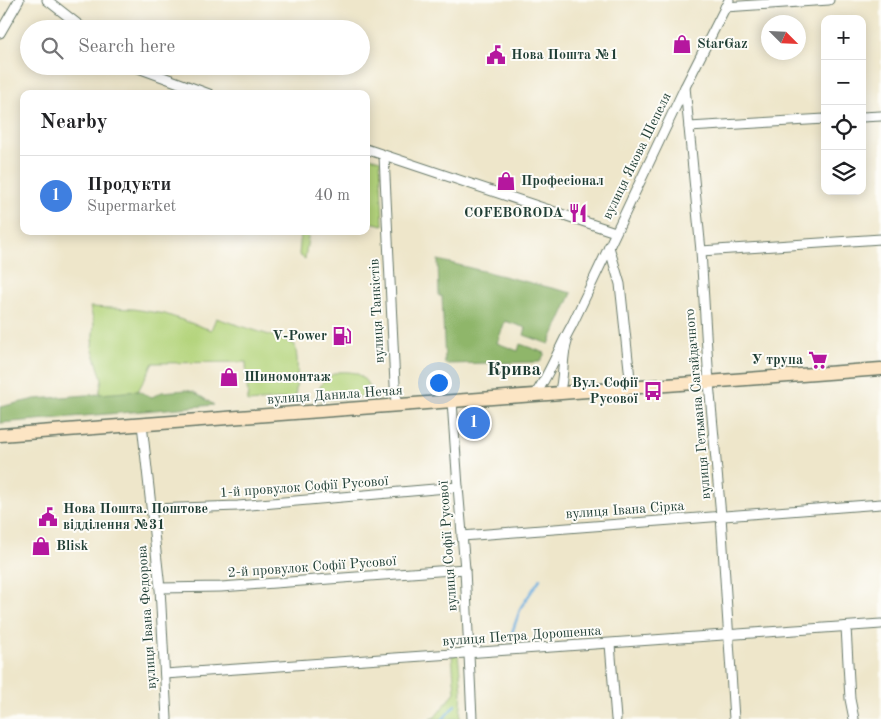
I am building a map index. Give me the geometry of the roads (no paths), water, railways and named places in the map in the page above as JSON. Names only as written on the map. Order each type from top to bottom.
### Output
[{"type":"main road","name":"вулиця Данила Нечая","points":[[0,435],[881,369]]},
{"type":"street","points":[[0,33],[19,0]]},
{"type":"street","points":[[47,0],[73,20]]},
{"type":"street","points":[[727,4],[830,0]]},
{"type":"street","name":"вулиця Якова Шепеля","points":[[572,325],[685,87],[727,4]]},
{"type":"street","points":[[157,75],[198,90]]},
{"type":"street","name":"вулиця Гетьмана Сагайдачного","points":[[685,87],[701,251],[708,382],[722,516],[734,719]]},
{"type":"street","points":[[866,117],[881,116]]},
{"type":"street","points":[[689,127],[821,119]]},
{"type":"street","points":[[370,151],[615,232]]},
{"type":"street","name":"вулиця Танкістів","points":[[384,156],[396,405]]},
{"type":"street","points":[[701,251],[881,239]]},
{"type":"street","points":[[609,247],[620,284],[631,388]]},
{"type":"street","points":[[546,378],[557,393],[563,376],[564,348],[572,325]]},
{"type":"street","points":[[535,395],[546,378],[560,346],[572,325]]},
{"type":"street","points":[[563,376],[572,386],[585,392]]},
{"type":"street","name":"вулиця Софії Русової","points":[[452,401],[465,569],[472,719]]},
{"type":"street","name":"вулиця Івана Федорова","points":[[142,424],[160,588],[167,719]]},
{"type":"street","name":"1-й провулок Софії Русової","points":[[152,509],[238,506],[458,488]]},
{"type":"street","name":"вулиця Івана Сірка","points":[[462,536],[881,504]]},
{"type":"street","name":"2-й провулок Софії Русової","points":[[160,588],[221,587],[465,569]]},
{"type":"street","name":"вулиця Петра Дорошенка","points":[[165,674],[881,624]]},
{"type":"street","points":[[846,627],[850,699],[854,719]]},
{"type":"street","points":[[610,644],[616,719]]},
{"type":"waterway","points":[[509,641],[521,607],[540,579]]},
{"type":"waterway","points":[[443,719],[455,705]]},
{"type":"place","name":"StarGaz","points":[[682,44]]},
{"type":"place","name":"Нова Пошта №1","points":[[496,55]]},
{"type":"place","name":"Професіонал","points":[[506,181]]},
{"type":"place","name":"COFEBORODA","points":[[578,213]]},
{"type":"place","name":"V-Power","points":[[342,336]]},
{"type":"place","name":"У трупа","points":[[818,360]]},
{"type":"place","name":"Шиномонтаж","points":[[229,377]]},
{"type":"place","name":"Вул. Софії Русової","points":[[653,391]]},
{"type":"place","name":"Продукти","points":[[474,423]]},
{"type":"place","name":"Нова Пошта. Поштове відділення №31","points":[[48,517]]},
{"type":"place","name":"Blisk","points":[[41,546]]},
{"type":"district","name":"Крива","points":[[514,370]]}]
